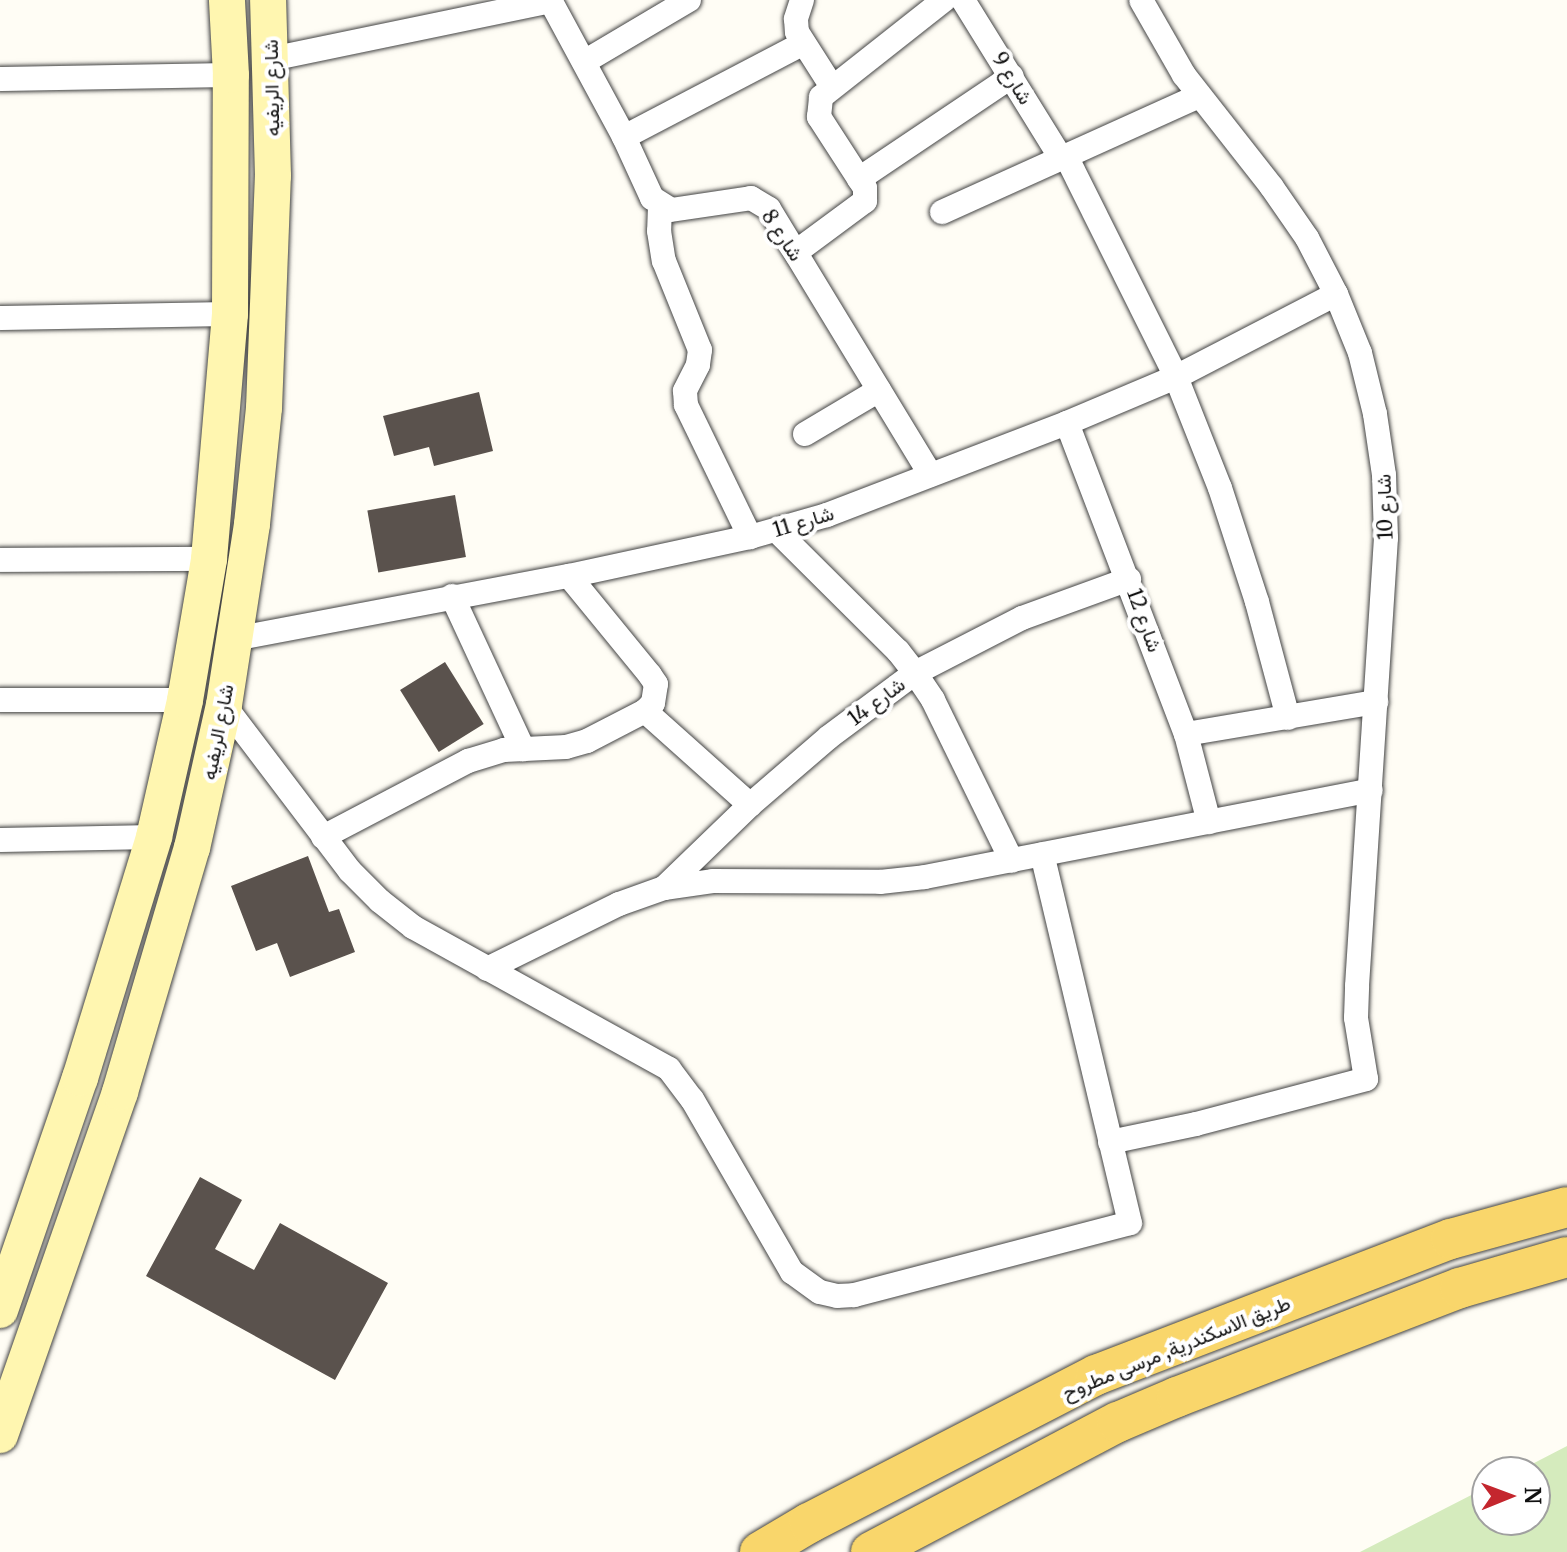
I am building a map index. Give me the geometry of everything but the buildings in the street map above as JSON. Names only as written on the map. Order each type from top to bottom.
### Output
[{"type":"main road","name":"طريق الاسكندرية, مرسى مطروح","points":[[760,1552],[809,1523],[1096,1375],[1451,1239],[1567,1207]]},
{"type":"main road","points":[[871,1552],[1118,1422],[1165,1402],[1460,1288],[1567,1257]]},
{"type":"street","name":"شارع الريفيه","points":[[0,1310],[80,1078],[154,837],[185,700],[209,559],[230,314],[231,75],[227,0]]},
{"type":"street","name":"شارع الريفيه","points":[[0,1435],[120,1092],[192,848],[224,705],[252,524],[264,408],[271,292],[268,0]]},
{"type":"street","points":[[271,59],[550,0],[624,137],[652,198],[660,206],[659,231],[664,261],[700,350],[698,365],[685,391],[686,405],[750,537]]},
{"type":"street","points":[[584,62],[689,0]]},
{"type":"street","points":[[802,0],[796,19],[802,44],[832,87]]},
{"type":"street","points":[[796,252],[861,207],[866,195],[818,111],[821,97],[944,0]]},
{"type":"street","name":"شارع 9","points":[[963,0],[1064,157],[1176,377],[1225,502],[1257,602],[1288,718]]},
{"type":"street","name":"شارع 10","points":[[1110,1142],[1196,1124],[1366,1079],[1356,1018],[1386,538],[1384,475],[1375,414],[1360,353],[1336,294],[1307,238],[1271,186],[1199,96],[1141,0]]},
{"type":"street","points":[[624,137],[802,44]]},
{"type":"street","points":[[0,79],[231,75]]},
{"type":"street","points":[[859,179],[1012,76]]},
{"type":"street","points":[[942,212],[1199,96]]},
{"type":"street","name":"شارع 8","points":[[660,206],[682,210],[751,198],[769,209],[931,475]]},
{"type":"street","name":"شارع 11","points":[[234,639],[569,576],[750,537],[827,515],[1067,423],[1176,377],[1336,294]]},
{"type":"street","points":[[0,318],[230,314]]},
{"type":"street","points":[[805,434],[879,390]]},
{"type":"street","name":"شارع 12","points":[[1067,423],[1186,734],[1209,822]]},
{"type":"street","points":[[776,530],[898,651],[915,673],[933,700],[1012,861]]},
{"type":"street","points":[[0,560],[209,559]]},
{"type":"street","points":[[323,837],[468,761],[523,749],[566,747],[587,741],[645,711],[653,703],[656,684],[569,576]]},
{"type":"street","name":"شارع 14","points":[[664,888],[750,805],[829,737],[915,673],[1022,618],[1129,579]]},
{"type":"street","points":[[452,596],[523,749]]},
{"type":"street","points":[[0,700],[185,700]]},
{"type":"street","points":[[1186,734],[1376,702]]},
{"type":"street","points":[[224,705],[323,837],[380,901],[413,927],[669,1069],[692,1099],[792,1272],[820,1292],[854,1295],[1130,1223],[1042,854]]},
{"type":"street","points":[[645,711],[750,805]]},
{"type":"street","points":[[487,969],[619,904],[664,888],[713,881],[880,882],[1012,861],[1371,790]]},
{"type":"street","points":[[0,840],[154,837]]},
{"type":"street","points":[[80,1078],[120,1092]]},
{"type":"green space","points":[[1567,1446],[1567,1552],[1360,1552],[1471,1495],[1471,1536],[1551,1536],[1551,1456],[1548,1456]]}]
